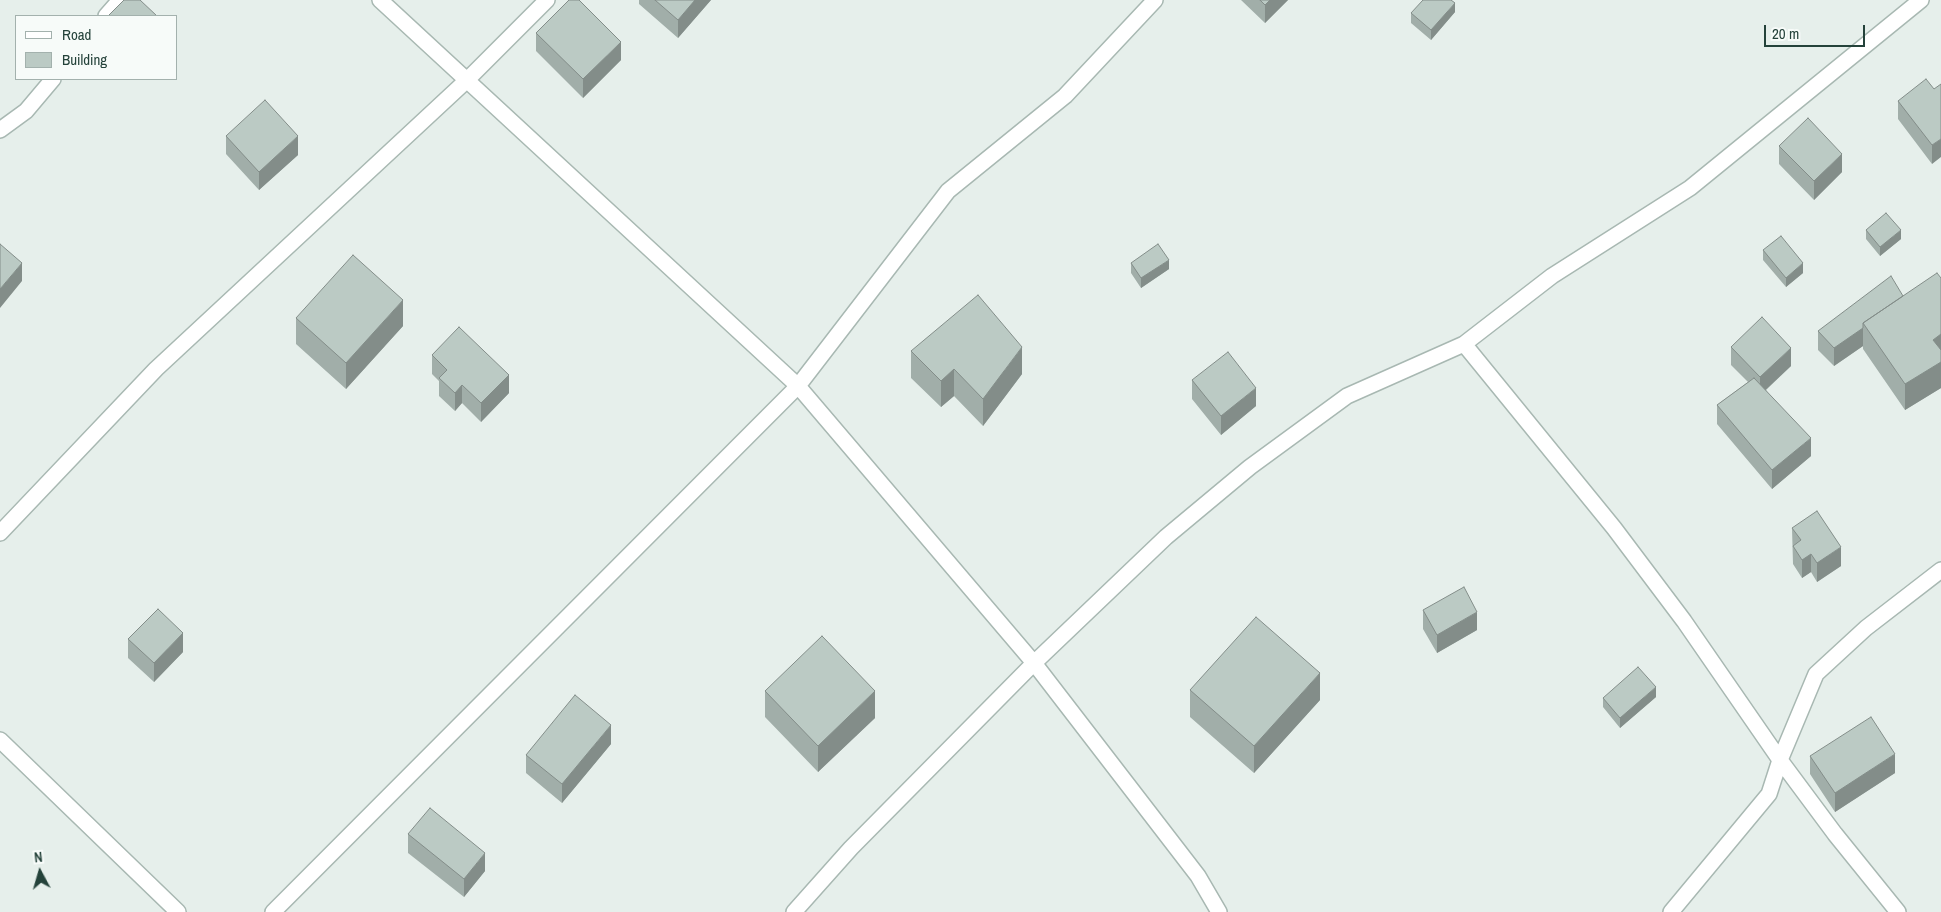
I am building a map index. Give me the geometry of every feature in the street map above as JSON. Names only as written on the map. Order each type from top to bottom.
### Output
[{"type":"street","points":[[107,15],[120,0]]},
{"type":"street","points":[[380,0],[798,386],[1034,663],[1198,876],[1219,912]]},
{"type":"street","points":[[0,533],[156,369],[466,81],[547,0]]},
{"type":"street","points":[[273,912],[798,386],[948,191],[1065,96],[1155,0]]},
{"type":"street","points":[[794,912],[851,848],[1034,663],[1166,537],[1250,467],[1347,396],[1464,344],[1552,276],[1690,188],[1921,0]]},
{"type":"street","points":[[0,130],[26,111],[52,80]]},
{"type":"street","points":[[1464,344],[1614,528],[1684,621],[1780,760],[1835,834],[1898,912]]},
{"type":"street","points":[[1671,912],[1768,794],[1816,674],[1866,628],[1941,570]]},
{"type":"street","points":[[0,740],[178,912]]},
{"type":"building","points":[[124,0],[140,0],[156,15],[109,15]]},
{"type":"building","points":[[569,0],[579,0],[621,42],[583,79],[536,33]]},
{"type":"building","points":[[655,0],[695,0],[678,20]]},
{"type":"building","points":[[1260,0],[1270,0],[1265,5]]},
{"type":"building","points":[[1423,0],[1451,0],[1455,3],[1431,30],[1411,13]]},
{"type":"building","points":[[1926,79],[1934,89],[1941,84],[1941,139],[1932,145],[1898,101]]},
{"type":"building","points":[[265,100],[298,136],[259,172],[226,136]]},
{"type":"building","points":[[1808,118],[1842,154],[1814,181],[1779,146]]},
{"type":"building","points":[[1886,213],[1901,230],[1880,247],[1866,230]]},
{"type":"building","points":[[1781,236],[1803,263],[1786,278],[1763,250]]},
{"type":"building","points":[[0,244],[22,263],[0,289]]},
{"type":"building","points":[[1158,244],[1169,260],[1141,278],[1131,263]]},
{"type":"building","points":[[353,255],[403,300],[346,363],[296,318]]},
{"type":"building","points":[[1937,273],[1941,278],[1941,334],[1933,340],[1941,350],[1941,362],[1905,384],[1863,323]]},
{"type":"building","points":[[1891,276],[1903,296],[1863,323],[1863,328],[1834,348],[1818,331]]},
{"type":"building","points":[[978,295],[1022,347],[983,399],[954,369],[941,381],[911,351]]},
{"type":"building","points":[[1762,317],[1791,348],[1760,377],[1731,347]]},
{"type":"building","points":[[459,327],[509,375],[481,403],[462,385],[455,393],[439,378],[447,370],[432,355]]},
{"type":"building","points":[[1228,352],[1256,388],[1221,416],[1192,380]]},
{"type":"building","points":[[1754,378],[1811,438],[1772,470],[1717,405]]},
{"type":"building","points":[[1817,511],[1841,547],[1817,563],[1811,554],[1802,560],[1793,546],[1801,540],[1792,528]]},
{"type":"building","points":[[1464,587],[1477,612],[1437,635],[1423,610]]},
{"type":"building","points":[[158,609],[183,633],[154,663],[128,639]]},
{"type":"building","points":[[1256,617],[1320,673],[1254,746],[1190,690]]},
{"type":"building","points":[[822,636],[875,691],[818,746],[765,691]]},
{"type":"building","points":[[1638,667],[1656,687],[1620,718],[1603,698]]},
{"type":"building","points":[[575,695],[611,725],[562,784],[526,755]]},
{"type":"building","points":[[1871,717],[1895,754],[1835,793],[1810,756]]},
{"type":"building","points":[[430,808],[485,853],[464,879],[408,834]]}]
